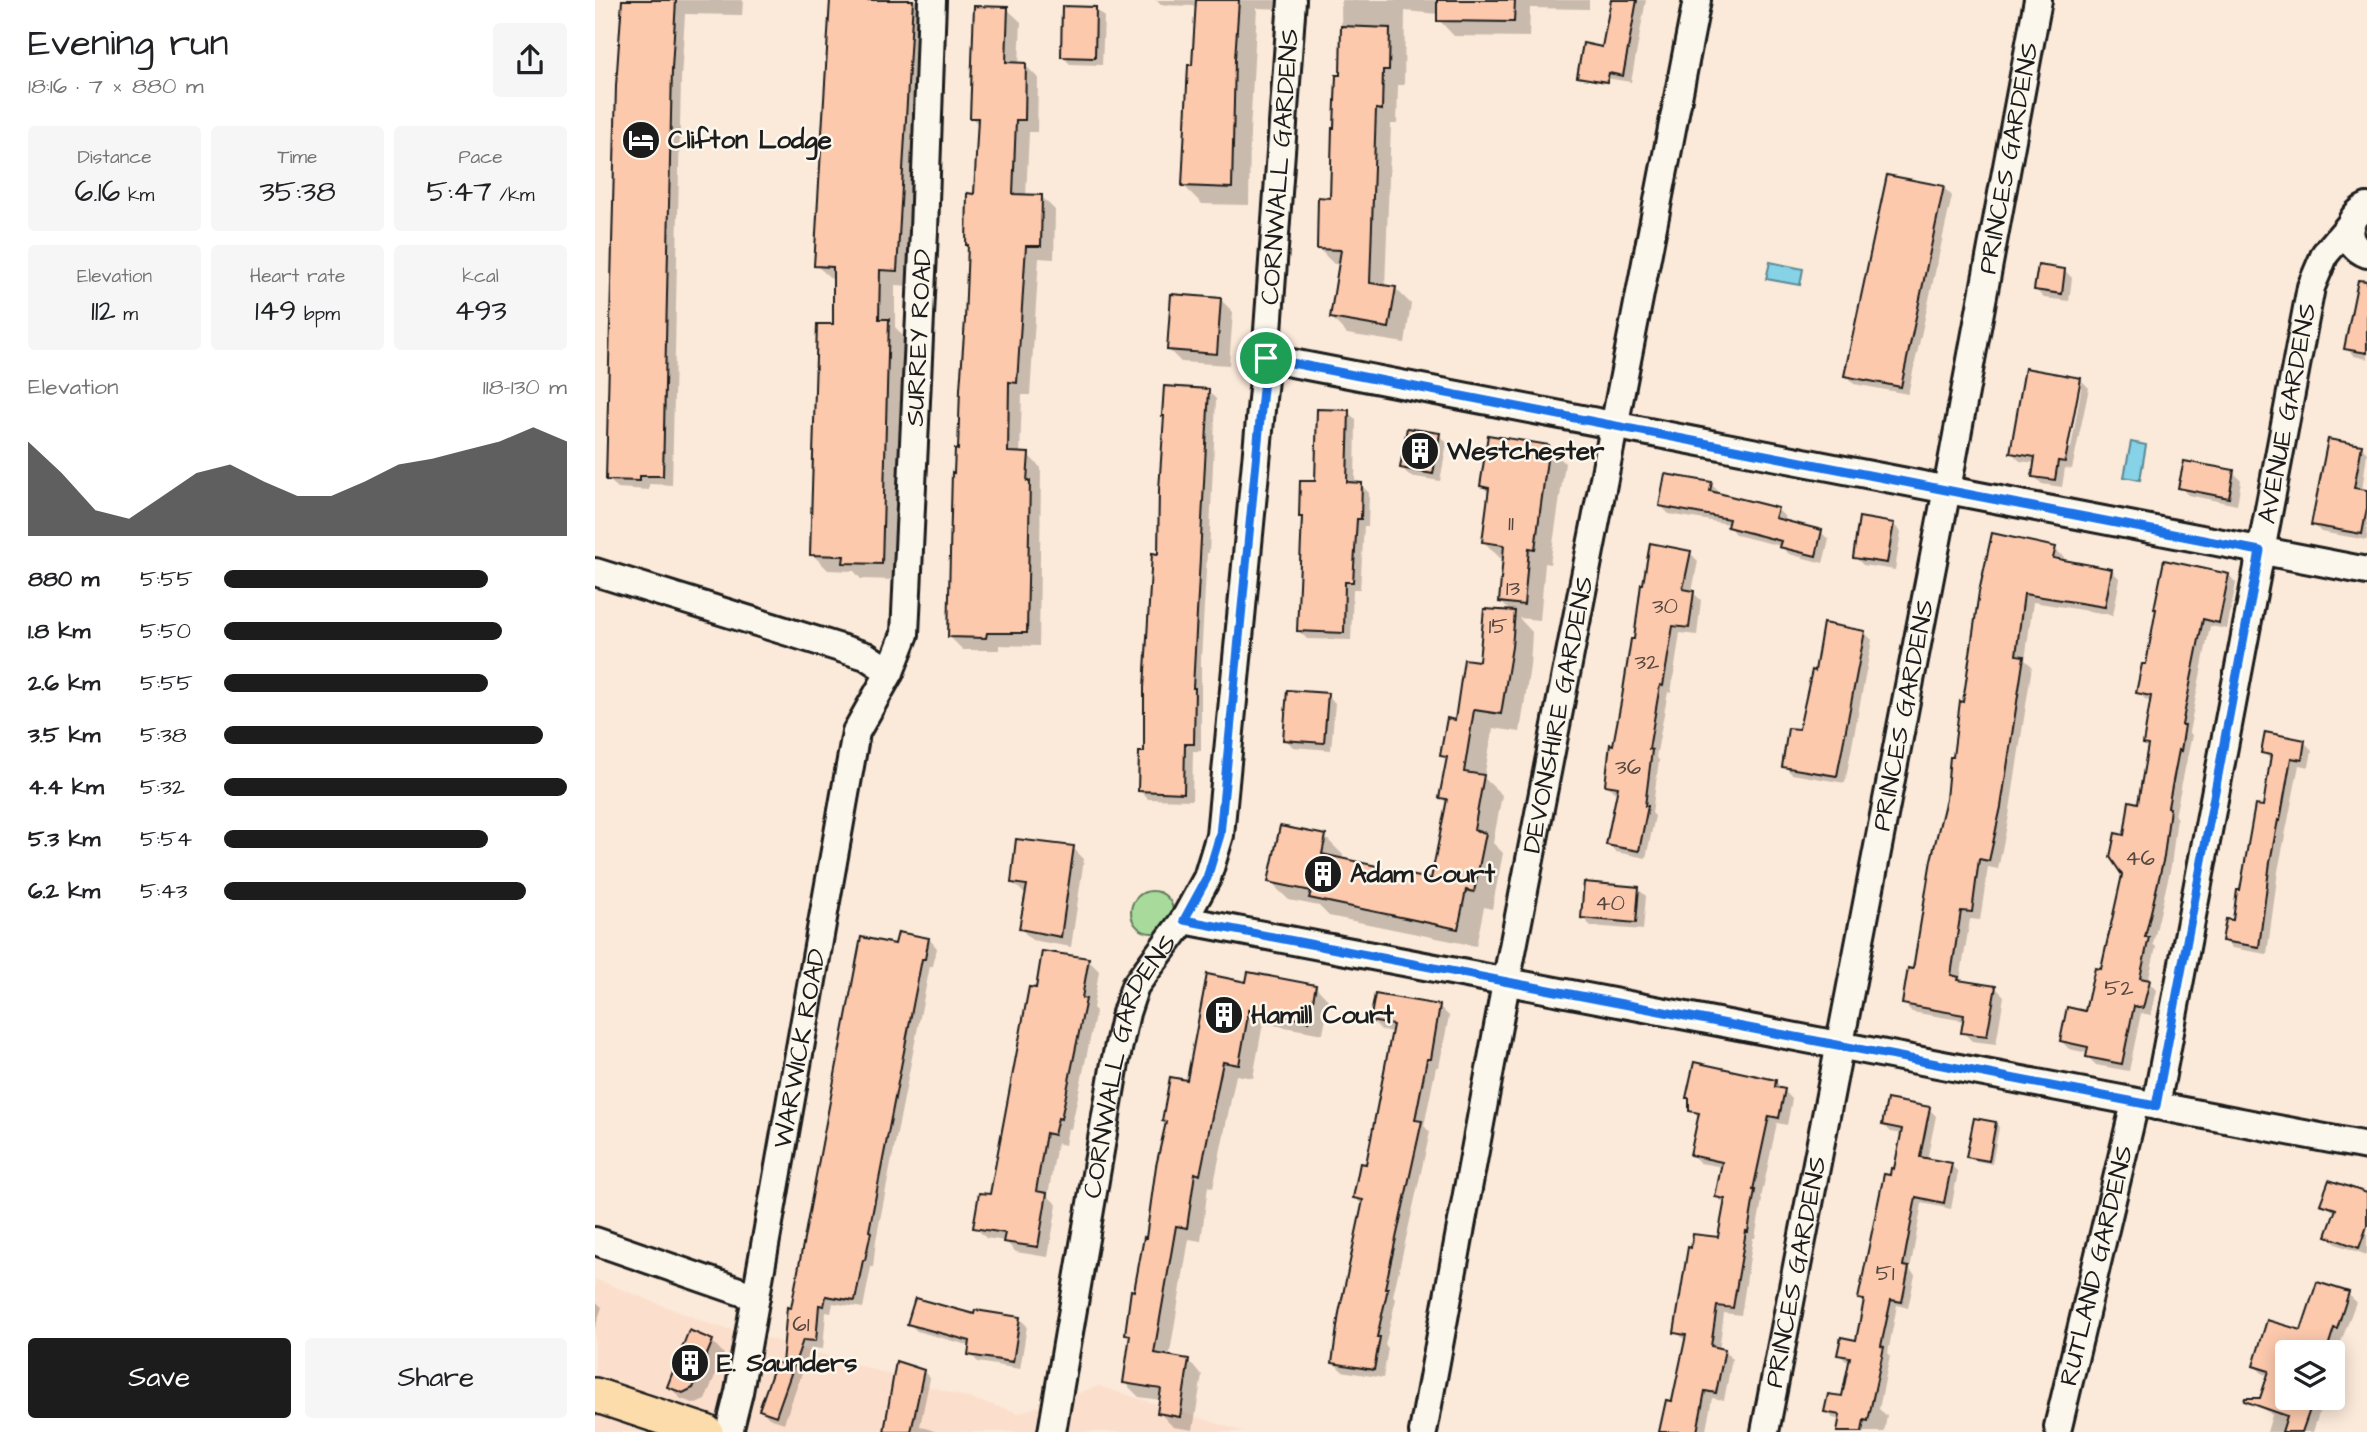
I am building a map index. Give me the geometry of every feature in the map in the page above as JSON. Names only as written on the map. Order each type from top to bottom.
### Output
[{"type":"main road","points":[[595,1395],[694,1430]]},
{"type":"street","name":"SURREY ROAD","points":[[890,672],[905,634],[932,0]]},
{"type":"street","name":"CORNWALL GARDENS","points":[[1052,1432],[1115,1063],[1126,1013],[1135,986],[1184,920],[1207,878],[1220,835],[1266,358],[1292,0]]},
{"type":"street","name":"DEVONSHIRE GARDENS","points":[[1423,1432],[1506,983],[1697,0]]},
{"type":"street","name":"PRINCES GARDENS","points":[[1765,1432],[1947,489],[2038,0]]},
{"type":"street","name":"AVENUE GARDENS","points":[[2146,1104],[2260,551],[2311,287],[2325,254],[2349,226],[2352,217],[2367,207]]},
{"type":"street","points":[[2349,226],[2349,236],[2353,244],[2360,252],[2367,254]]},
{"type":"street","points":[[1266,358],[2367,571]]},
{"type":"street","points":[[595,572],[866,656],[890,672]]},
{"type":"street","name":"WARWICK ROAD","points":[[729,1432],[739,1392],[856,732],[890,672]]},
{"type":"street","points":[[1184,920],[2367,1146]]},
{"type":"street","name":"RUTLAND GARDENS","points":[[2058,1427],[2146,1104]]},
{"type":"street","points":[[595,1241],[756,1297]]},
{"type":"shaded area","points":[[595,1279],[715,1326],[764,1337],[1019,1413],[1099,1386],[1244,1432],[595,1432]]},
{"type":"green space","points":[[1152,891],[1167,897],[1173,912],[1167,927],[1152,933],[1137,927],[1131,912],[1137,897]]},
{"type":"water","points":[[1770,262],[1803,269],[1800,285],[1766,279]]},
{"type":"water","points":[[2131,442],[2146,445],[2140,480],[2124,477]]},
{"type":"building","points":[[622,0],[676,0],[672,69],[663,476],[640,476],[640,481],[606,480],[616,86]]},
{"type":"building","points":[[830,0],[913,0],[897,271],[880,270],[879,319],[889,319],[882,564],[843,563],[844,556],[810,555],[817,324],[833,324],[833,267],[814,266]]},
{"type":"building","points":[[1196,0],[1239,0],[1232,188],[1182,186],[1188,65],[1192,65]]},
{"type":"building","points":[[1437,0],[1515,0],[1514,22],[1437,21]]},
{"type":"building","points":[[1611,0],[1637,0],[1623,76],[1609,73],[1607,82],[1577,77],[1583,43],[1602,47]]},
{"type":"building","points":[[974,6],[1008,7],[1006,62],[1026,63],[1025,120],[1016,120],[1013,194],[1042,195],[1041,246],[1026,246],[1017,383],[1009,382],[1008,452],[1029,453],[1027,633],[987,633],[986,638],[948,637],[952,472],[954,473],[955,449],[958,450],[965,320],[967,193],[974,194],[978,118],[970,118]]},
{"type":"building","points":[[1062,6],[1096,7],[1095,58],[1061,57]]},
{"type":"building","points":[[1341,26],[1390,28],[1389,70],[1383,70],[1382,110],[1376,109],[1370,283],[1396,287],[1389,328],[1330,318],[1341,250],[1317,249],[1318,197],[1330,198],[1332,128],[1336,75],[1340,75]]},
{"type":"building","points":[[1887,175],[1944,186],[1901,387],[1844,376]]},
{"type":"building","points":[[2038,265],[2065,269],[2062,294],[2034,290]]},
{"type":"building","points":[[2358,280],[2367,281],[2367,353],[2344,349]]},
{"type":"building","points":[[1171,294],[1221,298],[1217,354],[1167,350]]},
{"type":"building","points":[[2025,368],[2081,378],[2065,462],[2058,461],[2055,480],[2032,477],[2035,457],[2010,453]]},
{"type":"building","points":[[1164,386],[1209,389],[1193,688],[1194,744],[1185,744],[1184,793],[1138,791],[1139,752],[1144,752],[1144,688],[1152,553],[1158,554]]},
{"type":"building","points":[[1317,409],[1349,410],[1347,482],[1362,483],[1361,519],[1357,519],[1353,582],[1345,582],[1344,633],[1297,631],[1302,517],[1299,517],[1300,481],[1315,481]]},
{"type":"building","name":"Westchester","points":[[1407,428],[1440,433],[1433,474],[1400,468]]},
{"type":"building","points":[[1488,435],[1549,445],[1535,549],[1529,548],[1524,605],[1499,602],[1504,545],[1482,542],[1489,488],[1480,486]]},
{"type":"building","points":[[2328,439],[2362,445],[2354,488],[2367,490],[2362,534],[2311,525]]},
{"type":"building","points":[[2184,461],[2234,470],[2229,498],[2178,488]]},
{"type":"building","points":[[1665,474],[1712,482],[1710,491],[1778,508],[1775,518],[1822,530],[1816,556],[1779,547],[1781,541],[1727,527],[1729,519],[1659,506]]},
{"type":"building","points":[[1859,517],[1894,523],[1887,563],[1853,558]]},
{"type":"building","points":[[1992,533],[2056,547],[2053,558],[2112,569],[2105,607],[2024,594],[2016,655],[2024,656],[2001,807],[1989,861],[1979,859],[1972,912],[1961,911],[1951,975],[1959,977],[1958,980],[1996,986],[1987,1036],[1961,1033],[1964,1015],[1902,1004],[1908,968],[1913,969],[1931,860],[1946,799],[1950,757],[1953,757],[1960,701],[1963,702],[1979,592]]},
{"type":"building","points":[[1650,543],[1691,551],[1683,589],[1694,591],[1689,628],[1673,626],[1663,686],[1660,685],[1649,749],[1652,750],[1645,806],[1648,806],[1639,851],[1606,845],[1618,787],[1605,785],[1610,744],[1613,745]]},
{"type":"building","points":[[2164,560],[2229,574],[2219,623],[2203,619],[2182,725],[2185,725],[2181,751],[2179,750],[2168,807],[2164,857],[2145,937],[2149,937],[2140,978],[2150,980],[2143,1008],[2134,1006],[2122,1064],[2086,1057],[2088,1047],[2060,1041],[2067,1007],[2085,1011],[2095,968],[2101,969],[2122,875],[2110,857],[2115,833],[2124,835],[2129,801],[2138,803],[2148,745],[2143,744],[2151,696],[2136,693],[2142,664],[2146,664]]},
{"type":"building","points":[[1484,609],[1515,611],[1501,714],[1474,710],[1464,772],[1484,775],[1474,830],[1486,833],[1474,892],[1466,890],[1458,929],[1309,898],[1311,891],[1268,882],[1280,826],[1326,835],[1322,854],[1377,866],[1377,869],[1431,879],[1447,799],[1439,798],[1447,757],[1440,756],[1447,718],[1455,720],[1464,659],[1479,661]]},
{"type":"building","points":[[1823,623],[1865,631],[1837,776],[1782,767],[1788,728],[1799,729],[1812,670],[1815,671]]},
{"type":"building","points":[[1287,690],[1328,693],[1324,743],[1283,740]]},
{"type":"building","points":[[2265,732],[2305,740],[2302,760],[2291,758],[2270,862],[2259,947],[2222,941],[2226,919],[2233,920],[2255,805],[2263,806],[2271,755],[2261,753]]},
{"type":"building","points":[[1016,839],[1074,846],[1061,937],[1019,929],[1027,885],[1011,883]]},
{"type":"building","points":[[1584,882],[1639,887],[1636,923],[1581,918]]},
{"type":"building","points":[[898,932],[929,938],[925,959],[922,959],[869,1231],[871,1232],[855,1301],[826,1296],[824,1306],[819,1305],[816,1341],[803,1340],[776,1416],[759,1410],[776,1362],[782,1364],[787,1307],[791,1308],[861,937],[895,944]]},
{"type":"building","points":[[1042,951],[1089,958],[1082,998],[1086,999],[1061,1119],[1058,1118],[1054,1135],[1046,1133],[1036,1191],[1047,1193],[1038,1247],[1003,1242],[1005,1233],[973,1228],[979,1193],[990,1194],[1029,987],[1036,988]]},
{"type":"building","points":[[1248,972],[1316,985],[1309,1021],[1249,1010],[1239,1065],[1223,1062],[1200,1175],[1195,1173],[1187,1228],[1176,1226],[1154,1353],[1189,1359],[1180,1417],[1157,1413],[1161,1389],[1123,1383],[1130,1335],[1125,1334],[1131,1290],[1134,1291],[1144,1237],[1146,1238],[1156,1166],[1166,1122],[1162,1121],[1170,1077],[1187,1080],[1207,974],[1246,982]]},
{"type":"building","points":[[1375,994],[1440,1005],[1431,1059],[1427,1059],[1415,1120],[1422,1121],[1385,1288],[1388,1288],[1377,1337],[1380,1337],[1374,1370],[1332,1363],[1339,1313],[1363,1200],[1353,1198],[1360,1163],[1366,1164],[1393,1025],[1370,1021]]},
{"type":"building","points":[[1694,1062],[1776,1080],[1775,1087],[1785,1089],[1779,1118],[1769,1116],[1733,1308],[1717,1306],[1711,1346],[1725,1349],[1716,1393],[1705,1391],[1697,1432],[1659,1432],[1666,1400],[1672,1401],[1686,1335],[1674,1333],[1688,1247],[1691,1248],[1693,1234],[1718,1237],[1725,1199],[1715,1197],[1722,1162],[1690,1155],[1699,1113],[1689,1111],[1689,1098],[1686,1098]]},
{"type":"building","points":[[1887,1099],[1930,1107],[1920,1157],[1952,1163],[1944,1203],[1916,1197],[1903,1266],[1909,1267],[1902,1302],[1891,1300],[1868,1421],[1864,1420],[1862,1432],[1837,1432],[1840,1415],[1824,1412],[1828,1394],[1842,1396],[1850,1357],[1837,1355],[1841,1337],[1856,1340],[1864,1300],[1858,1299],[1884,1174],[1890,1175],[1891,1168],[1894,1169],[1902,1129],[1882,1125]]},
{"type":"building","points":[[1974,1118],[1996,1122],[1989,1161],[1966,1157]]},
{"type":"building","points":[[2329,1180],[2367,1193],[2367,1226],[2359,1248],[2326,1236],[2336,1209],[2320,1204]]},
{"type":"building","points":[[2317,1282],[2349,1292],[2337,1329],[2334,1328],[2330,1340],[2275,1340],[2275,1410],[2310,1410],[2302,1432],[2282,1432],[2287,1416],[2244,1401],[2245,1398],[2260,1398],[2269,1371],[2253,1366],[2267,1320],[2301,1330]]},
{"type":"building","points":[[915,1298],[974,1314],[975,1310],[1020,1317],[1013,1362],[968,1355],[970,1341],[907,1324]]},
{"type":"building","name":"E. Saunders","points":[[689,1330],[713,1340],[693,1388],[683,1393],[667,1387]]},
{"type":"building","points":[[896,1361],[924,1370],[911,1432],[884,1432]]},
{"type":"place","name":"Clifton Lodge","points":[[641,140]]},
{"type":"place","name":"Westchester","points":[[1420,451]]},
{"type":"place","name":"Adam Court","points":[[1323,874]]},
{"type":"place","name":"Hamill Court","points":[[1224,1015]]},
{"type":"place","name":"E. Saunders","points":[[690,1363]]},
{"type":"route","points":[[1266,358],[2260,551],[2156,1106],[1184,920],[1207,878],[1220,835],[1266,358]]}]
